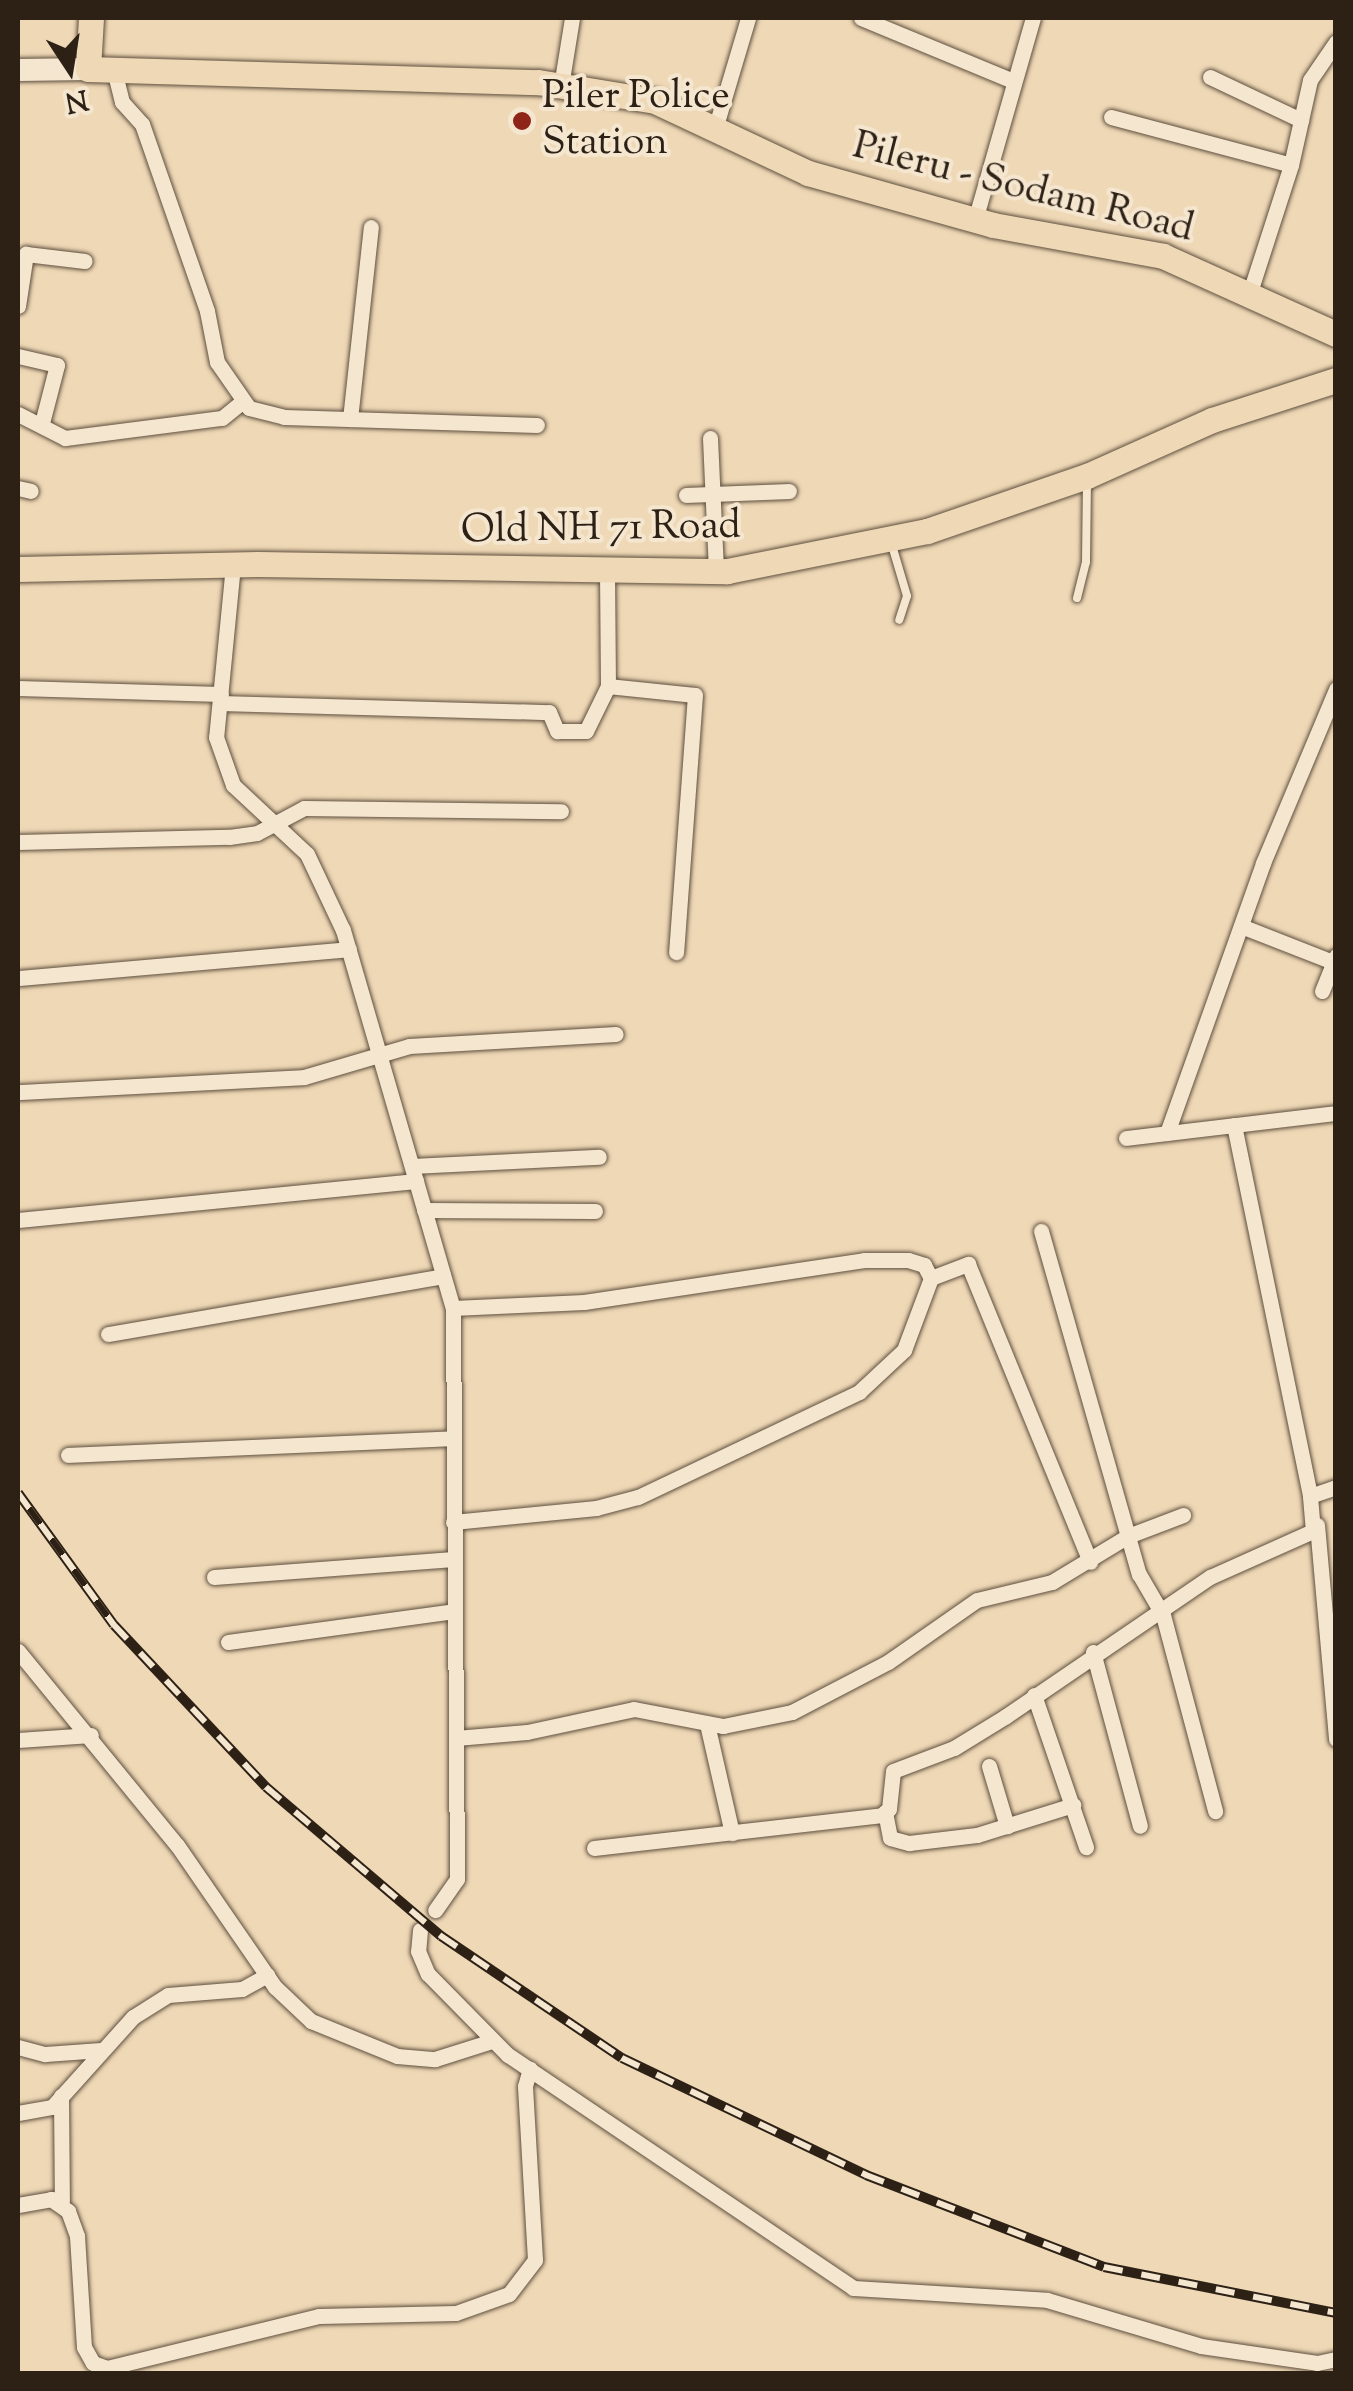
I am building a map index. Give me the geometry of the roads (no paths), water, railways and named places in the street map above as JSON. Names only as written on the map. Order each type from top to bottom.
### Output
[{"type":"main road","points":[[18,70],[88,68],[90,18]]},
{"type":"main road","name":"Pileru - Sodam Road","points":[[88,68],[560,86],[655,101],[808,173],[975,220],[1163,256],[1336,334]]},
{"type":"main road","name":"Old NH 71 Road","points":[[18,570],[233,564],[716,571],[891,542],[1087,476],[1212,420],[1336,380]]},
{"type":"street","points":[[560,86],[572,18]]},
{"type":"street","points":[[715,129],[748,18]]},
{"type":"street","points":[[860,18],[898,24],[1013,81]]},
{"type":"street","points":[[975,220],[1033,18]]},
{"type":"street","points":[[1250,292],[1291,165],[1310,80],[1336,42]]},
{"type":"street","points":[[114,70],[122,102],[142,124],[207,311],[217,362],[242,402],[284,418],[537,425]]},
{"type":"street","points":[[1210,77],[1301,120]]},
{"type":"street","points":[[1112,117],[1291,165]]},
{"type":"street","points":[[350,420],[371,227]]},
{"type":"street","points":[[18,306],[22,253],[85,261]]},
{"type":"street","points":[[18,356],[57,365],[42,423]]},
{"type":"street","points":[[18,414],[65,438],[91,437],[222,418],[242,402]]},
{"type":"street","points":[[710,438],[716,571]]},
{"type":"street","points":[[686,496],[789,491]]},
{"type":"street","points":[[233,564],[216,737],[233,785],[307,854],[349,949],[453,1308],[457,1878],[435,1910]]},
{"type":"street","points":[[18,688],[549,712],[557,731],[586,731],[608,686],[608,572]]},
{"type":"street","points":[[608,686],[695,695],[676,952]]},
{"type":"street","points":[[1167,1133],[1241,926],[1329,724],[1336,688]]},
{"type":"street","points":[[18,842],[229,837],[258,832],[304,808],[560,810]]},
{"type":"street","points":[[1241,926],[1334,959],[1322,991]]},
{"type":"street","points":[[18,978],[349,949]]},
{"type":"street","points":[[19,1092],[304,1077],[408,1046],[616,1034]]},
{"type":"street","points":[[1126,1138],[1336,1112]]},
{"type":"street","points":[[1234,1125],[1316,1525],[1336,1739]]},
{"type":"street","points":[[18,1220],[600,1156]]},
{"type":"street","points":[[424,1210],[595,1211]]},
{"type":"street","points":[[1041,1231],[1138,1574],[1163,1615],[1216,1811]]},
{"type":"street","points":[[453,1308],[584,1302],[864,1260],[908,1260],[924,1265],[931,1278],[904,1350],[859,1392],[638,1497],[560,1513],[453,1522]]},
{"type":"street","points":[[931,1278],[974,1265],[1090,1562]]},
{"type":"street","points":[[108,1334],[444,1276]]},
{"type":"street","points":[[68,1455],[453,1438]]},
{"type":"street","points":[[1310,1496],[1336,1487]]},
{"type":"street","points":[[456,1738],[527,1732],[634,1709],[706,1724],[758,1722],[819,1701],[978,1600],[1052,1582],[1128,1536],[1183,1515]]},
{"type":"street","points":[[1073,1805],[1007,1826],[894,1843],[885,1812],[893,1771],[954,1748],[1093,1652],[1163,1615],[1210,1577],[1316,1525]]},
{"type":"street","points":[[214,1577],[453,1559]]},
{"type":"street","points":[[228,1642],[454,1611]]},
{"type":"street","points":[[1093,1652],[1140,1826]]},
{"type":"street","points":[[18,1653],[90,1736],[267,1976],[311,2021],[350,2042],[435,2059],[492,2040]]},
{"type":"street","points":[[1034,1695],[1086,1848]]},
{"type":"street","points":[[706,1724],[732,1833]]},
{"type":"street","points":[[18,1740],[90,1736]]},
{"type":"street","points":[[989,1766],[1007,1826]]},
{"type":"street","points":[[594,1848],[865,1820],[885,1812]]},
{"type":"street","points":[[420,1930],[418,1951],[428,1974],[492,2040],[530,2070],[853,2288],[1047,2300],[1202,2346],[1317,2363],[1336,2358]]},
{"type":"street","points":[[18,2113],[43,2110],[61,2096],[101,2050],[168,1995],[242,1989],[267,1976]]},
{"type":"street","points":[[18,2046],[45,2054],[101,2050]]},
{"type":"street","points":[[61,2096],[62,2201],[78,2236],[84,2347],[93,2362],[107,2368],[318,2316],[456,2313],[508,2294],[535,2260],[524,2086],[530,2070]]},
{"type":"street","points":[[18,2205],[62,2201]]},
{"type":"lane","points":[[1077,598],[1086,562],[1087,476]]},
{"type":"lane","points":[[891,542],[908,596],[900,620]]},
{"type":"railway","points":[[18,1493],[114,1625],[266,1787],[441,1936],[622,2058],[866,2175],[1104,2267],[1336,2313]]},
{"type":"place","name":"Piler Police Station","points":[[522,121]]}]
